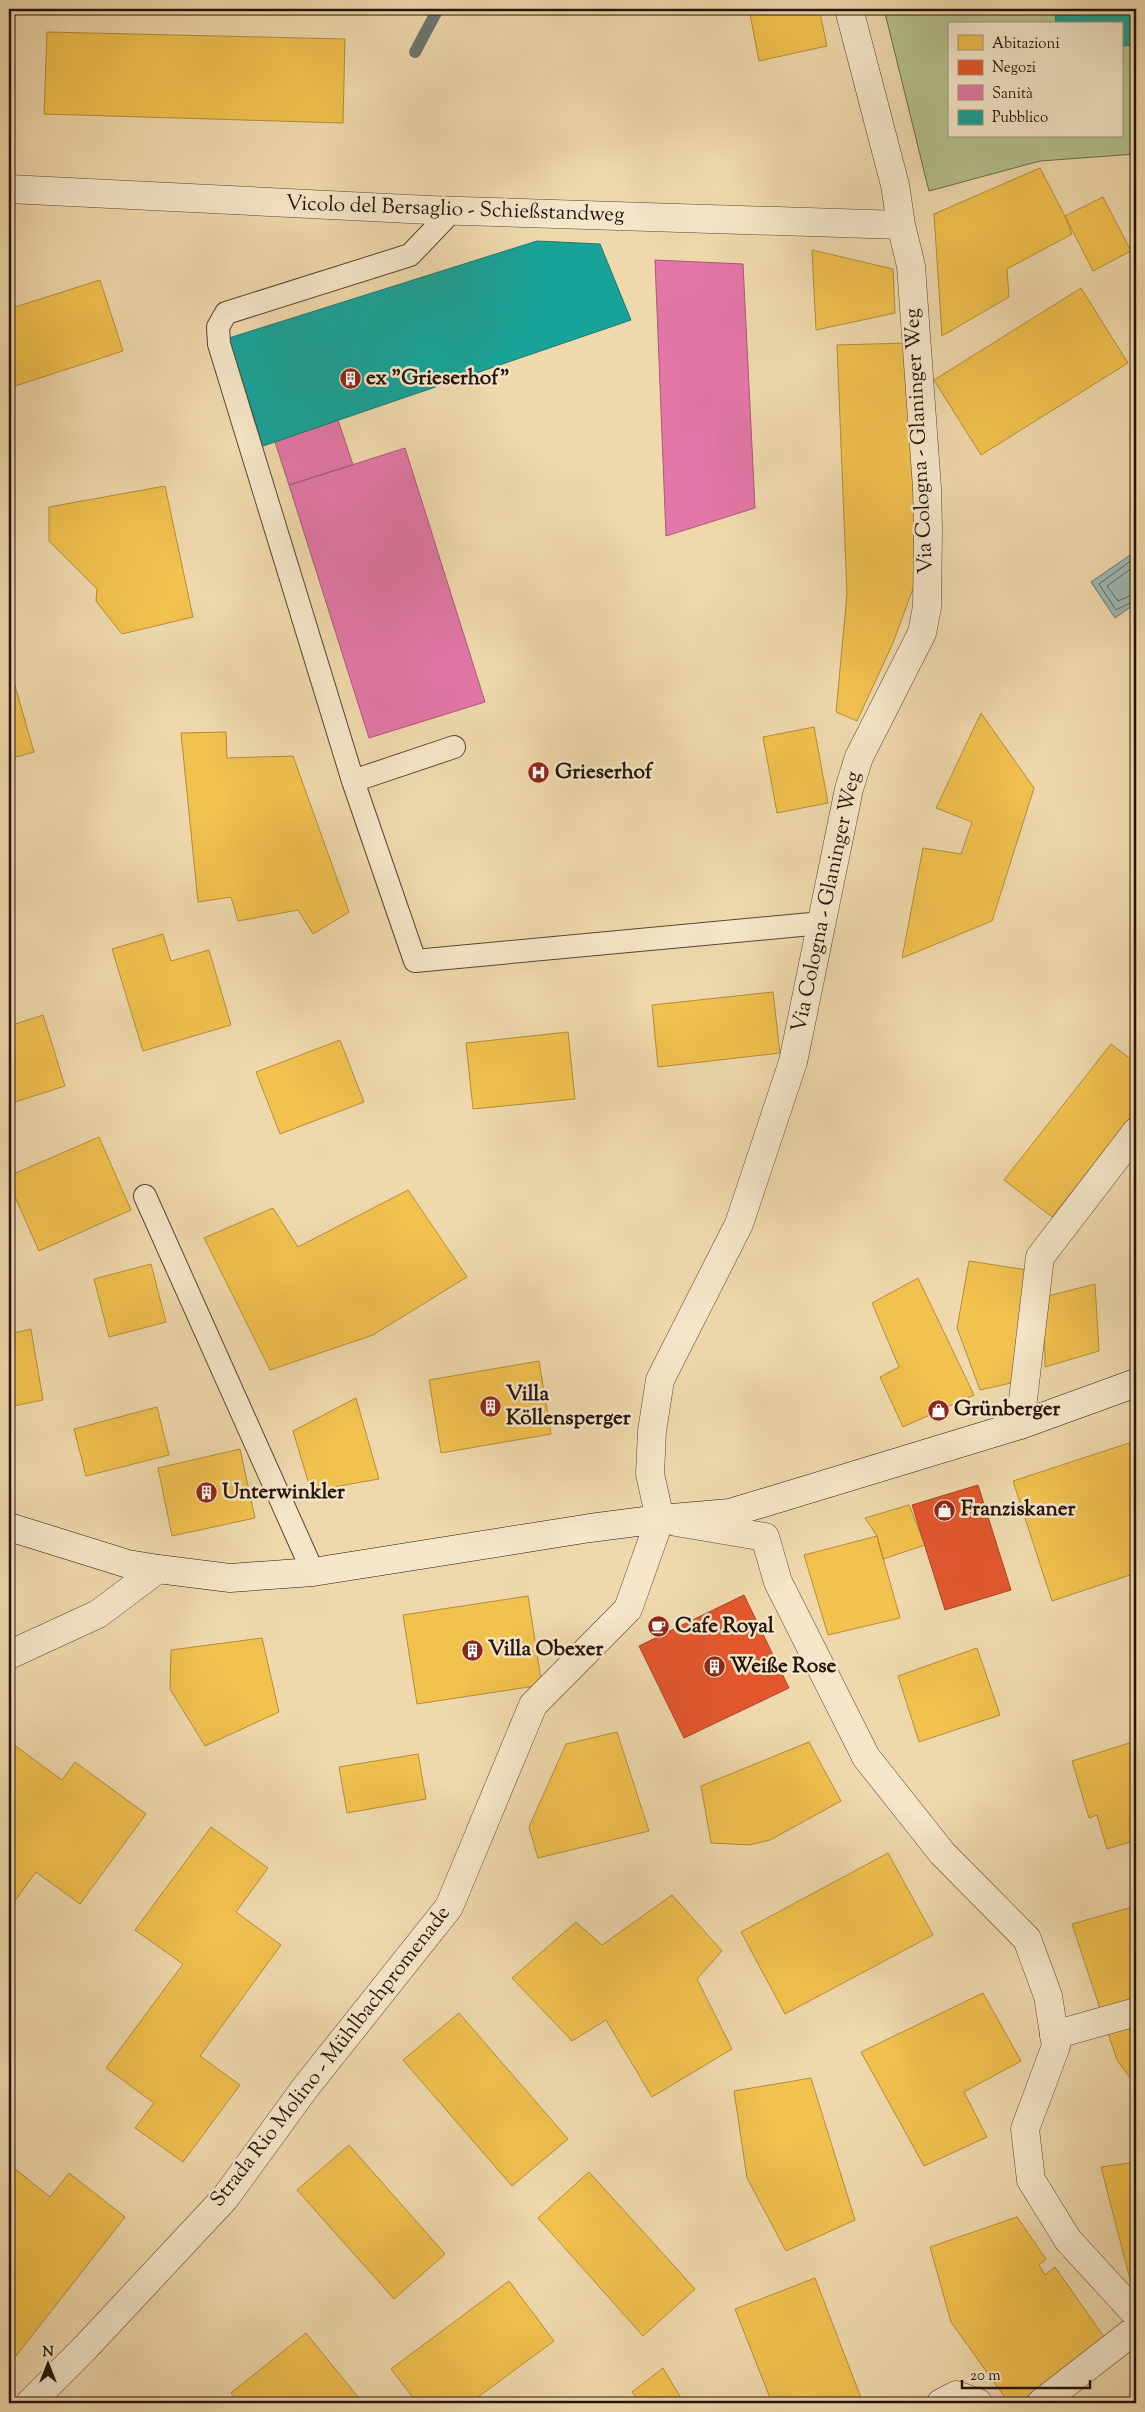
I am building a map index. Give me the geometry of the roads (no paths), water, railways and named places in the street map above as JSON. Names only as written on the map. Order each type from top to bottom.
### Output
[{"type":"street","name":"Via Cologna - Glaninger Weg","points":[[660,1519],[650,1474],[652,1432],[660,1380],[739,1224],[793,1062],[849,789],[859,757],[922,633],[927,607],[926,478],[911,266],[901,225],[895,185],[849,9]]},
{"type":"street","name":"Vicolo del Bersaglio - Schießstandweg","points":[[9,189],[452,211],[901,225]]},
{"type":"street","points":[[1020,1425],[1040,1256],[1136,1132]]},
{"type":"street","points":[[9,1527],[128,1564],[158,1569],[230,1578],[313,1572],[660,1519],[730,1513],[1020,1425],[1136,1383]]},
{"type":"street","points":[[660,1519],[765,1538],[778,1582],[866,1757],[942,1853],[1027,1939],[1048,1996],[1056,2046],[1025,2129],[1031,2180],[1068,2240],[1136,2314]]},
{"type":"street","name":"Strada Rio Molino - Mühlbachpromenade","points":[[30,2403],[85,2348],[225,2198],[305,2088],[449,1907],[533,1705],[628,1609],[660,1519]]},
{"type":"street","points":[[9,1655],[98,1614],[158,1569]]},
{"type":"street","points":[[1054,2035],[1136,2012]]},
{"type":"street","points":[[1041,2403],[1136,2329]]},
{"type":"street","points":[[941,2403],[956,2395],[978,2403]]},
{"type":"lane","points":[[452,211],[410,255],[226,313],[218,327],[219,344],[354,781],[415,961],[822,923]]},
{"type":"lane","points":[[354,781],[454,747]]},
{"type":"lane","points":[[145,1196],[313,1572]]},
{"type":"water","points":[[1136,551],[1136,603],[1115,618],[1091,582]]},
{"type":"waterway","points":[[415,52],[438,9]]},
{"type":"place","name":"ex \"Grieserhof\"","points":[[350,379]]},
{"type":"place","name":"Grieserhof","points":[[539,773]]},
{"type":"place","name":"Villa Köllensperger","points":[[490,1407]]},
{"type":"place","name":"Grünberger","points":[[938,1410]]},
{"type":"place","name":"Unterwinkler","points":[[206,1493]]},
{"type":"place","name":"Franziskaner","points":[[945,1510]]},
{"type":"place","name":"Cafe Royal","points":[[659,1627]]},
{"type":"place","name":"Villa Obexer","points":[[472,1650]]},
{"type":"place","name":"Weiße Rose","points":[[714,1667]]}]
